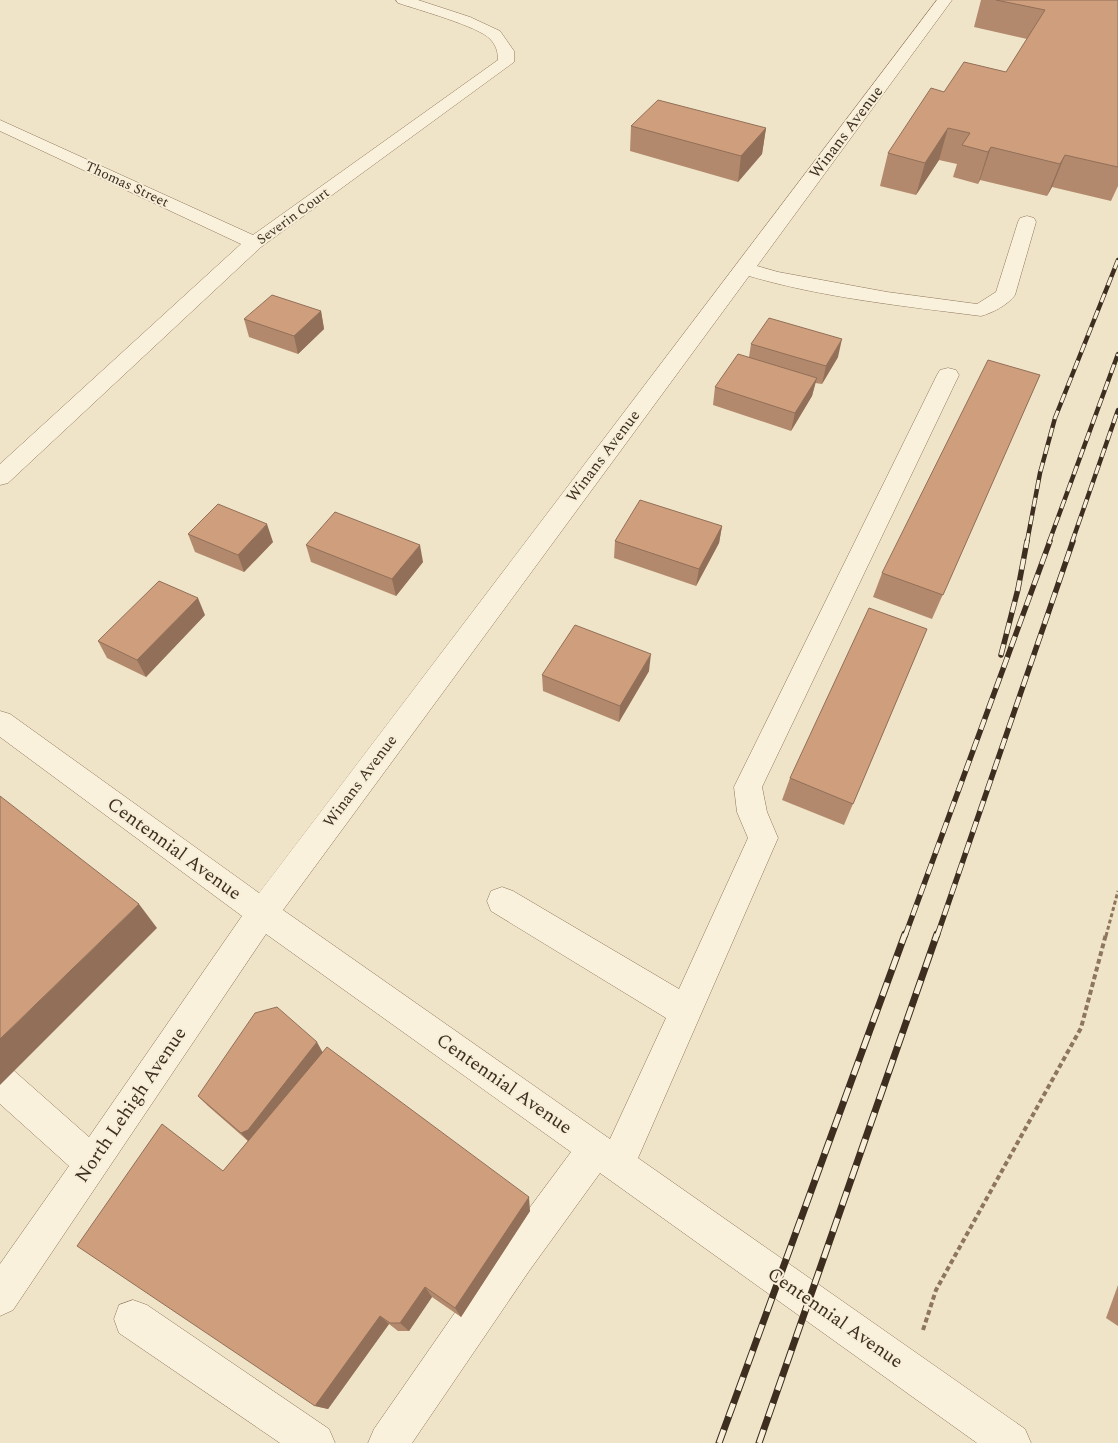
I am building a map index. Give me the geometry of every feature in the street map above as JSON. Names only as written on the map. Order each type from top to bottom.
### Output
[{"type":"street","name":"Severin Court","points":[[0,477],[254,243],[506,62],[506,51],[495,34],[465,20],[403,0]]},
{"type":"street","name":"Winans Avenue","points":[[262,913],[945,0]]},
{"type":"street","name":"Thomas Street","points":[[0,125],[254,243]]},
{"type":"street","points":[[744,268],[775,277],[887,298],[981,310],[1005,295],[1027,222]]},
{"type":"street","points":[[388,1443],[510,1266],[606,1156],[685,1012],[763,838],[752,812],[748,787],[948,375]]},
{"type":"street","name":"Centennial Avenue","points":[[0,722],[262,913],[1011,1443]]},
{"type":"street","points":[[502,901],[685,1012]]},
{"type":"street","name":"North Lehigh Avenue","points":[[0,1297],[262,913]]},
{"type":"street","points":[[0,1081],[92,1162]]},
{"type":"street","points":[[133,1319],[315,1443]]},
{"type":"path","points":[[910,1371],[936,1290],[1081,1028],[1118,892]]},
{"type":"building","points":[[996,0],[1118,0],[1118,167],[1065,155],[1060,164],[991,147],[988,152],[962,145],[970,133],[948,128],[925,163],[888,153],[931,88],[944,92],[964,62],[1006,72],[1045,10]]},
{"type":"building","points":[[658,100],[766,128],[741,156],[631,126]]},
{"type":"building","points":[[272,295],[321,311],[294,336],[244,319]]},
{"type":"building","points":[[769,318],[842,339],[826,366],[751,344]]},
{"type":"building","points":[[738,354],[817,378],[795,413],[715,387]]},
{"type":"building","points":[[988,360],[1040,375],[943,595],[882,573]]},
{"type":"building","points":[[640,500],[722,526],[699,569],[615,541]]},
{"type":"building","points":[[218,504],[267,524],[238,555],[188,534]]},
{"type":"building","points":[[335,512],[420,545],[392,579],[306,545]]},
{"type":"building","points":[[159,581],[198,598],[137,660],[98,641]]},
{"type":"building","points":[[869,608],[927,629],[853,804],[790,778]]},
{"type":"building","points":[[575,625],[651,654],[620,706],[542,675]]},
{"type":"building","points":[[0,796],[139,904],[0,1039]]},
{"type":"building","points":[[277,1007],[317,1042],[248,1130],[241,1133],[198,1096],[255,1013]]},
{"type":"building","points":[[327,1047],[529,1197],[455,1308],[425,1287],[400,1323],[390,1323],[380,1316],[315,1406],[77,1246],[162,1124],[223,1171]]},
{"type":"railway","points":[[1027,542],[1040,473],[1055,418],[1118,260]]},
{"type":"railway","points":[[1049,542],[1118,354]]},
{"type":"railway","points":[[1072,542],[1118,410]]},
{"type":"railway","points":[[1001,655],[1018,589],[1027,541]]},
{"type":"railway","points":[[905,936],[1050,541]]},
{"type":"railway","points":[[937,936],[1073,541]]},
{"type":"railway","points":[[719,1443],[905,934]]},
{"type":"railway","points":[[759,1443],[937,934]]}]
